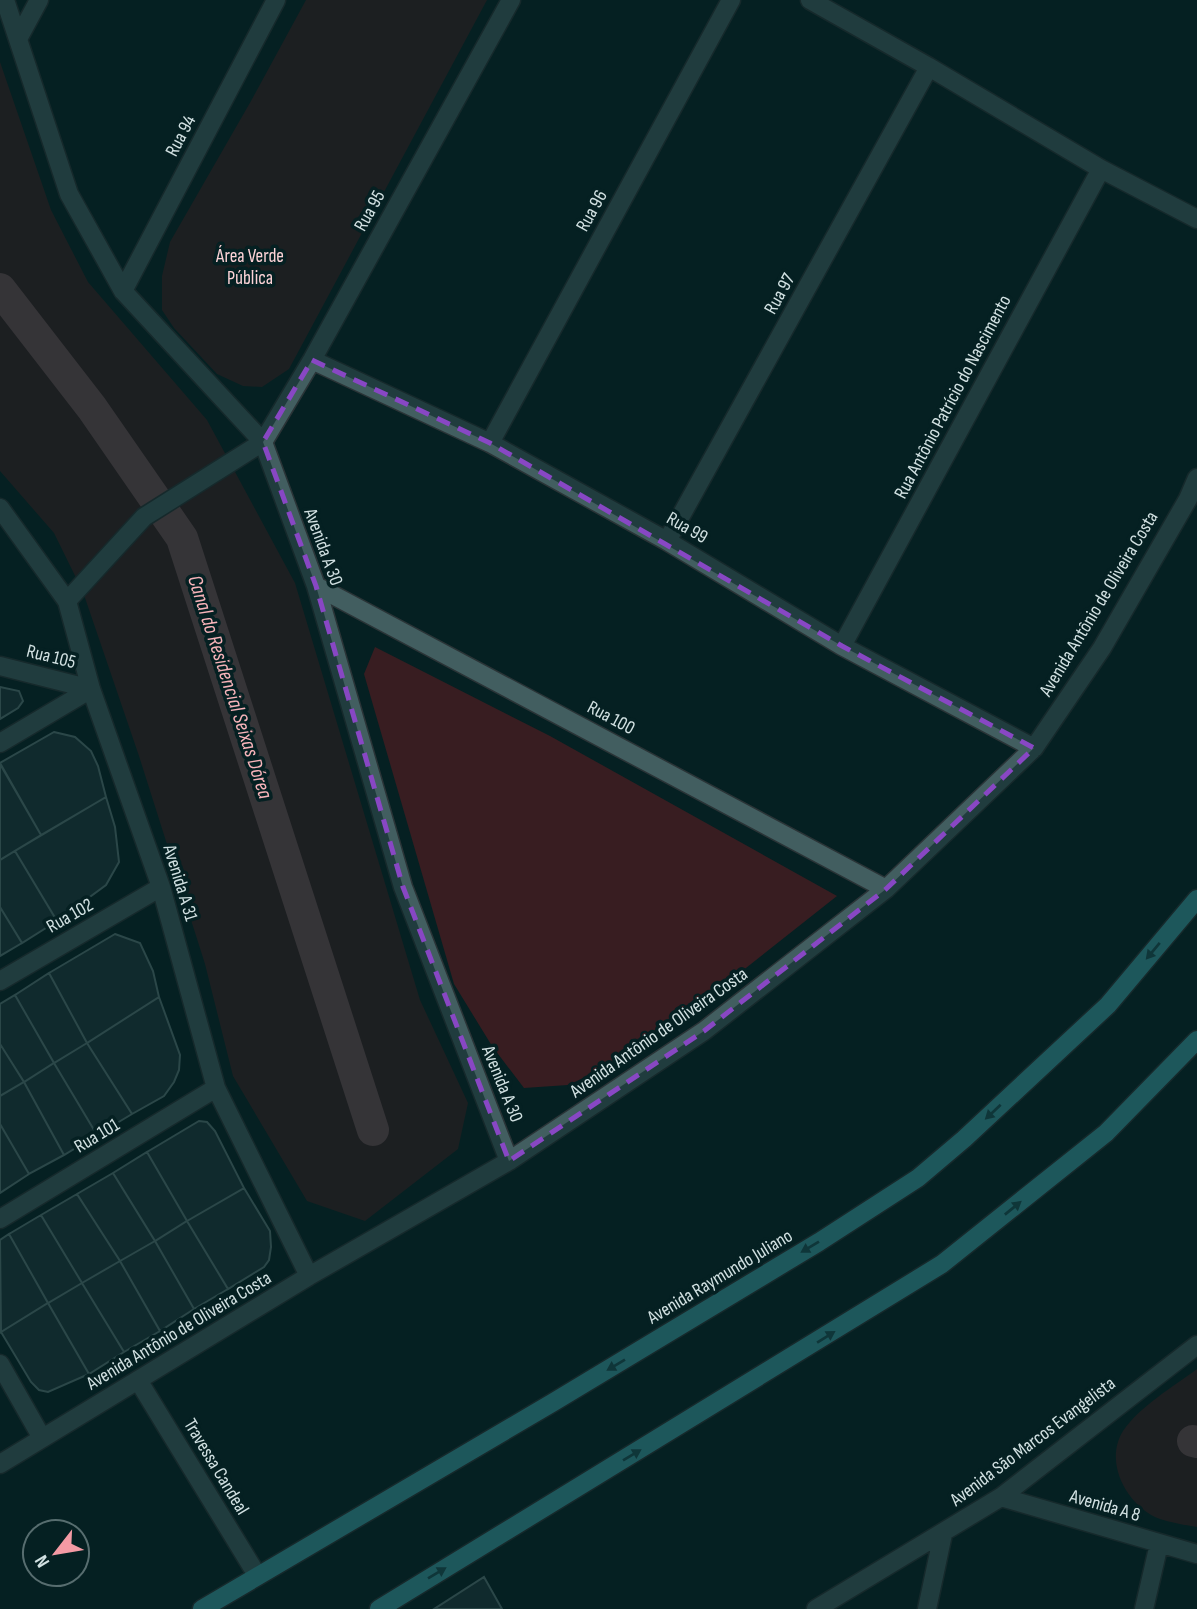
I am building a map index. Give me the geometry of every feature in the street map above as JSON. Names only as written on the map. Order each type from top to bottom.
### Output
[{"type":"main road","name":"Avenida Raymundo Juliano","points":[[202,1609],[552,1403],[807,1249],[918,1178],[964,1139],[1108,1005],[1197,899]]},
{"type":"main road","points":[[379,1609],[942,1265],[1106,1133],[1197,1040]]},
{"type":"street","name":"Avenida A 30","points":[[5,0],[69,194],[123,291],[263,442],[316,586],[403,887],[509,1161]]},
{"type":"street","points":[[18,39],[39,0]]},
{"type":"street","name":"Rua 94","points":[[123,291],[276,0]]},
{"type":"street","name":"Rua 95","points":[[263,442],[312,360],[511,0]]},
{"type":"street","name":"Rua 96","points":[[490,443],[731,0]]},
{"type":"street","points":[[810,0],[1101,169],[1197,219]]},
{"type":"street","name":"Rua 97","points":[[667,541],[929,67]]},
{"type":"street","name":"Rua Antônio Patrício do Nascimento","points":[[842,646],[1101,169]]},
{"type":"street","name":"Rua 99","points":[[312,360],[490,443],[667,541],[842,646],[1034,748]]},
{"type":"street","points":[[67,601],[144,517],[263,442]]},
{"type":"street","name":"Avenida Antônio de Oliveira Costa","points":[[0,1464],[309,1276],[509,1161],[704,1031],[886,888],[1034,748],[1102,648],[1188,499],[1197,478]]},
{"type":"street","name":"Avenida A 31","points":[[0,509],[67,601],[91,689],[161,887],[216,1088],[309,1276]]},
{"type":"street","name":"Rua 100","points":[[316,586],[886,888]]},
{"type":"street","name":"Rua 105","points":[[0,666],[91,689]]},
{"type":"street","points":[[0,743],[91,689]]},
{"type":"street","name":"Rua 102","points":[[0,981],[161,887]]},
{"type":"street","name":"Rua 101","points":[[0,1219],[216,1088]]},
{"type":"street","name":"Avenida São Marcos Evangelista","points":[[816,1609],[1001,1497],[1197,1345]]},
{"type":"street","points":[[0,1364],[42,1438]]},
{"type":"street","name":"Travessa Candeal","points":[[138,1380],[257,1575]]},
{"type":"street","name":"Avenida A 8","points":[[1001,1497],[1197,1554]]},
{"type":"street","points":[[927,1609],[943,1534]]},
{"type":"street","points":[[1144,1609],[1159,1544]]},
{"type":"highlighted area","points":[[312,360],[490,443],[842,646],[1034,748],[886,889],[704,1031],[509,1161],[403,887],[316,586],[263,442]]},
{"type":"green space","name":"Área Verde Pública","points":[[306,0],[487,0],[289,369],[262,387],[243,386],[217,374],[174,328],[162,310],[162,276],[170,242]]},
{"type":"green space","points":[[0,62],[51,210],[88,282],[207,420],[295,583],[420,1000],[468,1103],[458,1149],[365,1221],[307,1201],[233,1076],[205,964],[139,756],[83,592],[54,533],[0,471]]},
{"type":"green space","points":[[375,647],[550,736],[837,896],[699,1005],[599,1071],[568,1085],[524,1088],[492,1046],[454,984],[364,674]]},
{"type":"green space","points":[[1197,1369],[1197,1527],[1160,1519],[1138,1505],[1122,1482],[1116,1457],[1123,1431],[1138,1413]]},
{"type":"building","points":[[0,687],[19,691],[23,701],[18,708],[0,719]]},
{"type":"building","points":[[54,732],[75,737],[91,751],[106,797],[41,835],[0,763]]},
{"type":"building","points":[[0,764],[41,835],[0,860]]},
{"type":"building","points":[[106,797],[115,827],[119,862],[106,885],[57,921],[15,851]]},
{"type":"building","points":[[15,851],[57,921],[22,943],[0,907],[0,860]]},
{"type":"building","points":[[0,907],[22,943],[0,956]]},
{"type":"building","points":[[115,934],[140,943],[153,971],[159,997],[87,1043],[49,973]]},
{"type":"building","points":[[49,973],[87,1043],[54,1063],[15,995]]},
{"type":"building","points":[[15,995],[54,1063],[24,1082],[0,1044],[0,1004]]},
{"type":"building","points":[[159,997],[180,1055],[179,1070],[164,1096],[132,1114],[87,1043]]},
{"type":"building","points":[[87,1043],[132,1114],[97,1135],[54,1063]]},
{"type":"building","points":[[0,1044],[24,1082],[0,1096]]},
{"type":"building","points":[[54,1063],[97,1135],[64,1155],[24,1082]]},
{"type":"building","points":[[24,1082],[64,1155],[29,1174],[0,1124],[0,1096]]},
{"type":"building","points":[[199,1121],[207,1122],[215,1131],[244,1188],[187,1221],[147,1152]]},
{"type":"building","points":[[0,1124],[29,1174],[0,1193]]},
{"type":"building","points":[[147,1152],[187,1221],[155,1241],[113,1173]]},
{"type":"building","points":[[113,1173],[155,1241],[120,1261],[77,1194]]},
{"type":"building","points":[[244,1188],[270,1231],[269,1260],[264,1267],[228,1289],[187,1221]]},
{"type":"building","points":[[77,1194],[120,1261],[82,1283],[41,1215]]},
{"type":"building","points":[[41,1215],[82,1283],[48,1303],[9,1234]]},
{"type":"building","points":[[187,1221],[228,1289],[194,1309],[155,1241]]},
{"type":"building","points":[[9,1234],[48,1303],[1,1332],[0,1240]]},
{"type":"building","points":[[155,1241],[194,1309],[160,1331],[120,1261]]},
{"type":"building","points":[[120,1261],[160,1331],[124,1352],[82,1283]]},
{"type":"building","points":[[82,1283],[124,1352],[89,1374],[48,1303]]},
{"type":"building","points":[[48,1303],[89,1374],[48,1392],[39,1390],[31,1382],[1,1332]]},
{"type":"building","points":[[484,1577],[502,1609],[434,1609]]},
{"type":"waterway","name":"Canal do Residencial Seixas Dórea","points":[[0,289],[92,408],[182,538],[373,1130]]},
{"type":"waterway","points":[[1193,1441],[1197,1442]]}]
